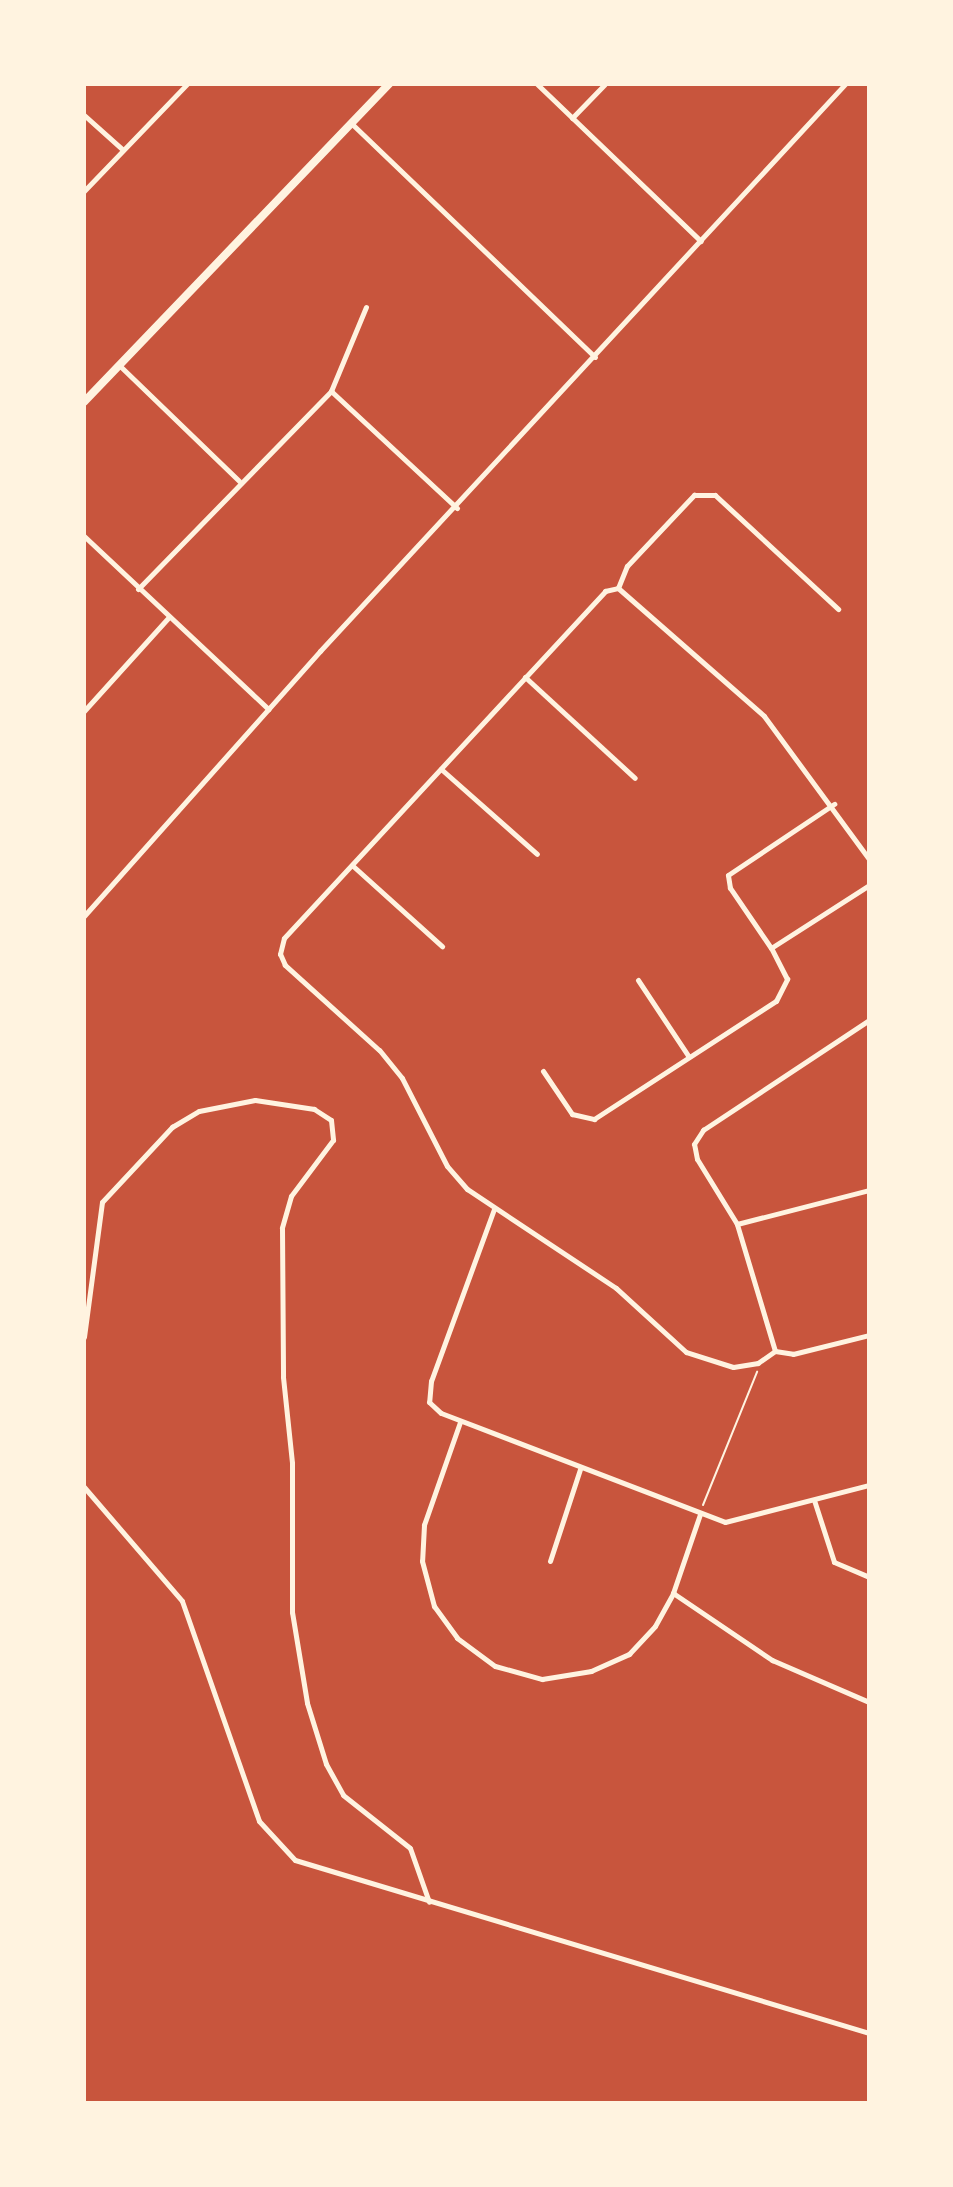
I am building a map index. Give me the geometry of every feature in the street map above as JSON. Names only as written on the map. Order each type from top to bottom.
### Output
[{"type":"main road","points":[[84,402],[389,84]]},
{"type":"street","points":[[84,191],[187,84]]},
{"type":"street","points":[[537,84],[701,241]]},
{"type":"street","points":[[572,118],[605,84]]},
{"type":"street","points":[[84,916],[268,709],[457,508],[845,84]]},
{"type":"street","points":[[84,115],[123,150]]},
{"type":"street","points":[[351,123],[595,357]]},
{"type":"street","points":[[138,589],[239,481],[331,391],[366,307]]},
{"type":"street","points":[[119,365],[239,481]]},
{"type":"street","points":[[331,391],[457,508]]},
{"type":"street","points":[[618,588],[627,566],[694,495],[705,492],[838,609]]},
{"type":"street","points":[[84,536],[268,709]]},
{"type":"street","points":[[618,588],[605,591],[525,677],[284,938],[280,954],[285,965],[379,1050],[402,1078],[447,1166],[494,1209],[616,1288],[686,1352],[711,1364],[758,1363],[775,1351],[793,1354],[869,1335]]},
{"type":"street","points":[[618,588],[764,716],[834,804],[869,859]]},
{"type":"street","points":[[84,711],[168,618]]},
{"type":"street","points":[[525,677],[635,778]]},
{"type":"street","points":[[441,769],[537,854]]},
{"type":"street","points":[[543,1071],[572,1114],[590,1120],[783,994],[787,979],[771,948],[730,888],[728,875],[834,804]]},
{"type":"street","points":[[353,866],[442,946]]},
{"type":"street","points":[[771,948],[869,885]]},
{"type":"street","points":[[638,980],[689,1057]]},
{"type":"street","points":[[775,1351],[737,1224],[697,1159],[694,1144],[703,1130],[869,1020]]},
{"type":"street","points":[[84,1337],[92,1245],[102,1202],[172,1127],[199,1111],[255,1100],[314,1109],[331,1120],[333,1140],[296,1188],[282,1228],[283,1377],[292,1463],[292,1612],[307,1703],[330,1773],[351,1802],[410,1848],[429,1902]]},
{"type":"street","points":[[737,1224],[869,1190]]},
{"type":"street","points":[[494,1209],[431,1381],[429,1402],[460,1422],[700,1514],[735,1522],[869,1485]]},
{"type":"street","points":[[460,1422],[424,1525],[422,1561],[434,1606],[457,1638],[495,1666],[542,1679],[591,1671],[629,1654],[655,1626],[673,1593],[700,1514]]},
{"type":"street","points":[[550,1561],[580,1469]]},
{"type":"street","points":[[84,1487],[182,1601],[259,1821],[278,1847],[318,1871],[869,2033]]},
{"type":"street","points":[[814,1500],[834,1562],[869,1577]]},
{"type":"street","points":[[673,1593],[772,1660],[869,1702]]},
{"type":"path","points":[[700,1514],[743,1396],[757,1381],[758,1363]]}]
